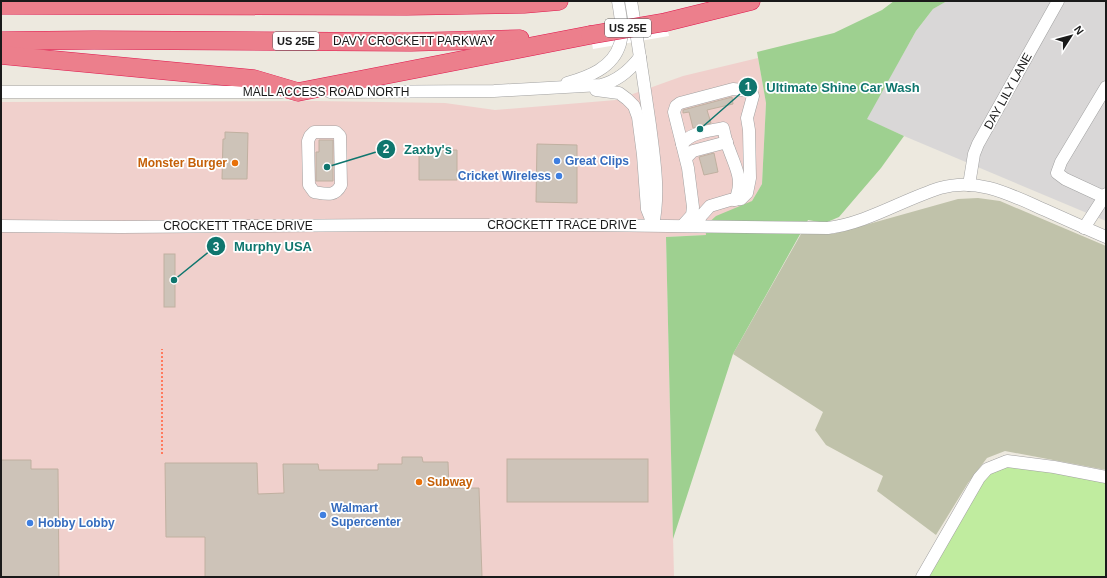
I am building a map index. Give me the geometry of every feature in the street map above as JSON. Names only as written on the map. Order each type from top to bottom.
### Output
[{"type":"highway","points":[[1,5],[29,3],[408,6],[559,1]]},
{"type":"highway","name":"DAVY CROCKETT PARKWAY","points":[[1,42],[102,40],[411,42],[505,40],[590,35],[666,22],[751,1]]},
{"type":"highway","points":[[1,55],[254,79],[298,92],[590,35]]},
{"type":"street","points":[[549,89],[592,75],[599,71],[612,58],[620,44],[621,34],[618,1]]},
{"type":"street","points":[[631,1],[652,145],[656,187],[656,209],[653,225]]},
{"type":"street","name":"DAY LILY LANE","points":[[969,185],[973,160],[978,144],[1058,1]]},
{"type":"street","name":"MALL ACCESS ROAD NORTH","points":[[1,92],[427,92],[549,89],[608,84],[628,70],[640,57]]},
{"type":"street","points":[[1084,228],[1105,196],[1065,179],[1057,172],[1106,88]]},
{"type":"street","points":[[549,89],[619,93],[634,106],[638,117],[648,209],[653,225]]},
{"type":"street","points":[[683,226],[692,215],[693,206],[684,151],[674,112],[676,106],[680,103],[733,89],[750,91],[753,96],[747,118],[749,130],[750,178],[747,193],[741,199],[710,206],[701,216],[696,226]]},
{"type":"street","points":[[684,151],[687,139],[694,135],[723,128],[738,170],[740,180],[740,190],[735,200]]},
{"type":"street","points":[[312,132],[336,132],[340,136],[341,185],[335,193],[314,192],[309,184],[308,141],[312,132]]},
{"type":"street","name":"CROCKETT TRACE DRIVE","points":[[1,226],[653,225],[819,228],[837,227],[863,219],[940,188],[969,185],[988,187],[1008,193],[1106,237]]},
{"type":"street","points":[[922,577],[979,478],[987,469],[996,464],[1007,461],[1019,462],[1106,477]]},
{"type":"path","points":[[162,349],[162,454]]},
{"type":"shaded area","points":[[947,1],[1106,1],[1106,221],[866,119],[916,31],[933,9]]},
{"type":"shaded area","points":[[758,58],[766,103],[762,184],[752,201],[706,235],[666,237],[674,577],[1,577],[1,102],[315,101],[445,103],[495,110],[616,100],[683,76]]},
{"type":"shaded area","points":[[978,198],[1000,201],[1106,246],[1106,470],[1005,451],[987,458],[968,483],[936,535],[877,491],[883,476],[826,445],[815,430],[823,412],[733,354],[801,234],[833,234],[958,199]]},
{"type":"green space","points":[[894,1],[947,1],[933,9],[916,31],[867,119],[904,136],[881,168],[839,217],[825,223],[808,220],[733,354],[673,539],[666,237],[706,235],[705,226],[716,216],[752,201],[762,184],[766,103],[757,52],[834,33],[882,10]]},
{"type":"green space","points":[[996,464],[1106,477],[1106,577],[922,577],[965,502]]},
{"type":"pier","points":[[630,20],[666,22],[669,36],[593,49],[589,26]]},
{"type":"building","points":[[732,97],[733,104],[707,110],[711,123],[693,128],[689,112],[683,113],[683,110]]},
{"type":"building","name":"Monster Burger","points":[[225,132],[248,133],[247,179],[222,179],[223,139],[225,139]]},
{"type":"building","points":[[319,140],[333,140],[333,181],[316,181],[316,152],[319,152]]},
{"type":"building","points":[[537,144],[577,145],[577,203],[536,202]]},
{"type":"building","points":[[439,146],[448,146],[448,150],[457,150],[457,180],[419,180],[419,150],[439,150]]},
{"type":"building","points":[[714,153],[718,172],[704,175],[699,157]]},
{"type":"building","points":[[164,254],[175,254],[175,307],[164,307]]},
{"type":"building","name":"Walmart Supercenter","points":[[402,457],[422,457],[423,462],[448,462],[449,488],[479,488],[482,577],[205,577],[205,537],[166,537],[165,463],[257,463],[258,494],[284,493],[283,464],[318,464],[319,470],[378,470],[378,464],[402,464]]},
{"type":"building","points":[[507,459],[648,459],[648,502],[507,502]]},
{"type":"building","name":"Hobby Lobby","points":[[1,460],[31,460],[31,469],[58,469],[59,577],[1,577]]},
{"type":"place","name":"Ultimate Shine Car Wash","points":[[700,129]]},
{"type":"place","name":"Great Clips","points":[[557,161]]},
{"type":"place","name":"Monster Burger","points":[[235,163]]},
{"type":"place","name":"Zaxby's","points":[[327,167]]},
{"type":"place","name":"Cricket Wireless","points":[[559,176]]},
{"type":"place","name":"Murphy USA","points":[[174,280]]},
{"type":"place","name":"Subway","points":[[419,482]]},
{"type":"place","name":"Walmart Supercenter","points":[[323,515]]},
{"type":"place","name":"Hobby Lobby","points":[[30,523]]}]
